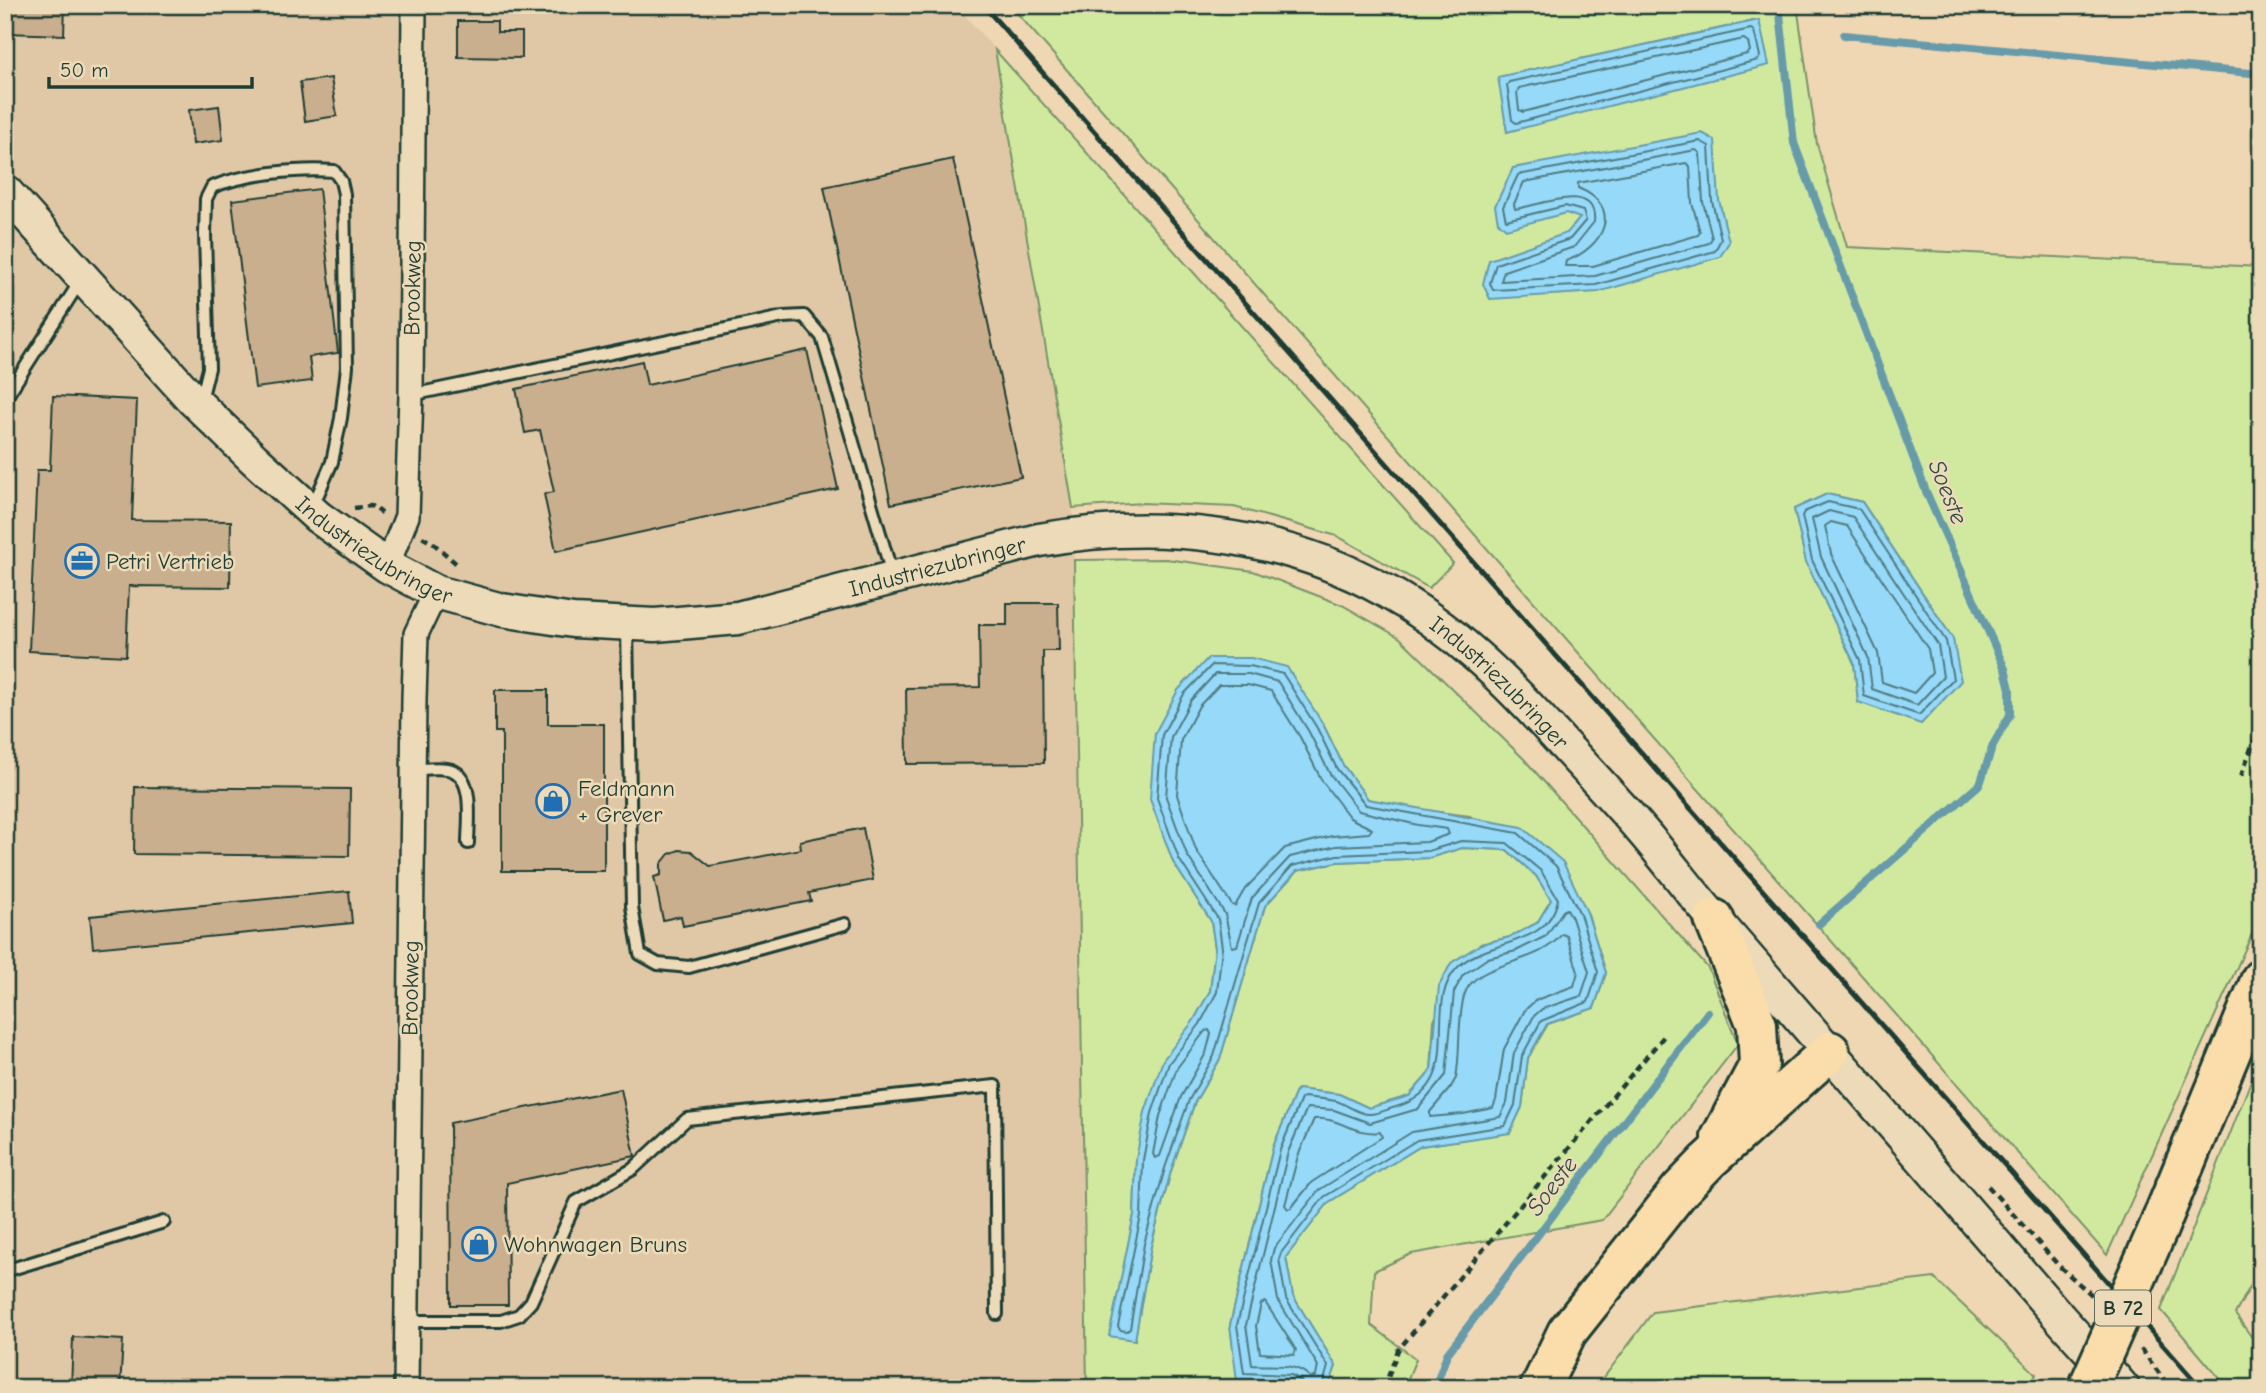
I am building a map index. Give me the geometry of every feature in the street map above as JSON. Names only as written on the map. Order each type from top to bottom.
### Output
[{"type":"highway","points":[[1708,1160],[1759,1065],[1757,1026],[1714,919]]},
{"type":"highway","name":"B 72","points":[[2088,1388],[2158,1229],[2261,979]]},
{"type":"highway","points":[[1540,1388],[1567,1332],[1680,1190],[1708,1160],[1830,1051]]},
{"type":"street","name":"Brookweg","points":[[387,566],[407,516],[411,395],[414,5]]},
{"type":"street","name":"Industriezubringer","points":[[5,191],[199,405],[254,459],[314,503],[387,566],[436,592],[502,610],[573,621],[654,625],[738,618],[1038,540],[1069,534],[1129,529],[1168,530],[1245,540],[1283,549],[1342,570],[1384,590],[1414,607],[1470,649],[1497,674],[1642,830],[1714,919],[2123,1388]]},
{"type":"street","name":"Brookweg","points":[[406,1388],[416,634],[436,592]]},
{"type":"lane","points":[[199,405],[209,368],[205,235],[206,199],[212,187],[229,180],[314,169],[334,171],[341,181],[344,194],[347,367],[332,462],[314,503]]},
{"type":"lane","points":[[5,399],[83,277]]},
{"type":"lane","points":[[411,395],[783,317],[804,316],[822,337],[893,576]]},
{"type":"lane","points":[[627,624],[632,907],[640,954],[658,964],[689,967],[845,924]]},
{"type":"lane","points":[[413,769],[447,769],[462,778],[468,788],[468,844]]},
{"type":"lane","points":[[407,1321],[501,1321],[519,1315],[531,1302],[576,1202],[633,1169],[687,1119],[995,1086],[997,1314]]},
{"type":"lane","points":[[5,1271],[164,1222]]},
{"type":"path","points":[[314,503],[339,510],[371,506],[435,544],[460,568]]},
{"type":"path","points":[[2241,776],[2261,721]]},
{"type":"path","points":[[1384,1388],[1398,1350],[1665,1035]]},
{"type":"path","points":[[1981,1179],[2059,1266],[2095,1298]]},
{"type":"path","points":[[2140,1348],[2170,1388]]},
{"type":"shaded area","points":[[5,5],[956,5],[995,50],[1073,508],[1087,1388],[5,1388]]},
{"type":"green space","points":[[1010,5],[1797,5],[1817,144],[1847,247],[2261,267],[2261,699],[2256,714],[2261,716],[2261,914],[2107,1255]],"holes":[[[1758,20],[1507,132],[1499,77]],[[1827,494],[1862,502],[1953,639],[1858,702],[1854,663],[1806,562],[1794,509]]]},
{"type":"green space","points":[[995,50],[1453,563],[1429,588],[1337,536],[1234,507],[1142,503],[1073,508]]},
{"type":"green space","points":[[1166,559],[1253,571],[1342,605],[1400,638],[1524,759],[1708,968],[1738,1044],[1602,1220],[1411,1254],[1374,1271],[1371,1325],[1416,1359],[1404,1388],[1328,1388],[1336,1366],[1293,1296],[1286,1257],[1329,1202],[1421,1146],[1510,1132],[1522,1107],[1528,1058],[1548,1024],[1594,1008],[1606,973],[1587,912],[1470,816],[1421,810],[1368,799],[1343,765],[1323,724],[1173,862],[1211,921],[1215,948],[1210,991],[1194,1020],[1136,1159],[1134,1215],[1110,1336],[1135,1339],[1151,1246],[1171,1171],[1195,1102],[1220,1059],[1265,906],[1297,871],[1337,862],[1429,858],[1462,848],[1507,850],[1536,876],[1551,900],[1537,923],[1510,937],[1481,944],[1434,1020],[1431,1071],[1409,1096],[1369,1108],[1339,1094],[1297,1089],[1273,1147],[1230,1325],[1238,1381],[1290,1382],[1302,1388],[1087,1388],[1074,560]]},
{"type":"green space","points":[[2261,1055],[2261,1267],[2235,1314],[2261,1350],[2261,1388],[2228,1388],[2161,1310]]},
{"type":"green space","points":[[1934,1278],[2036,1374],[2030,1388],[1596,1388],[1653,1312]]},
{"type":"water","points":[[1759,20],[1769,65],[1507,132],[1498,77]]},
{"type":"water","points":[[1702,133],[1715,140],[1719,200],[1729,242],[1720,257],[1598,292],[1490,299],[1483,284],[1489,260],[1567,233],[1580,218],[1566,213],[1506,229],[1498,222],[1495,206],[1513,168]]},
{"type":"water","points":[[1827,494],[1862,502],[1953,639],[1961,681],[1921,724],[1858,702],[1854,663],[1806,562],[1794,509]]},
{"type":"water","points":[[1208,658],[1251,658],[1287,667],[1323,724],[1343,765],[1368,799],[1522,827],[1563,862],[1587,912],[1606,973],[1594,1008],[1547,1024],[1528,1058],[1522,1107],[1510,1133],[1421,1146],[1329,1202],[1286,1257],[1293,1296],[1336,1366],[1328,1388],[1302,1388],[1290,1382],[1237,1381],[1230,1325],[1273,1147],[1297,1089],[1339,1094],[1369,1108],[1409,1096],[1431,1071],[1439,986],[1451,963],[1481,944],[1510,937],[1537,923],[1551,900],[1536,876],[1507,850],[1462,848],[1429,858],[1337,862],[1297,871],[1265,906],[1220,1059],[1195,1102],[1171,1171],[1151,1246],[1135,1340],[1109,1336],[1134,1215],[1136,1159],[1145,1112],[1163,1060],[1194,1020],[1210,991],[1215,948],[1211,921],[1173,862],[1150,799],[1155,733],[1178,690]]},
{"type":"building","points":[[5,5],[65,5],[64,35],[5,33]]},
{"type":"building","points":[[458,21],[497,21],[497,32],[522,32],[522,58],[458,57]]},
{"type":"building","points":[[331,78],[337,116],[305,121],[300,82]]},
{"type":"building","points":[[219,106],[223,140],[193,144],[189,110]]},
{"type":"building","points":[[953,159],[1021,477],[891,504],[824,187]]},
{"type":"building","points":[[319,189],[338,353],[309,357],[312,381],[255,388],[232,200]]},
{"type":"building","points":[[807,350],[838,489],[556,551],[544,494],[554,492],[540,430],[525,433],[516,389],[642,361],[647,385]]},
{"type":"building","name":"Petri Vertrieb","points":[[53,396],[137,400],[132,520],[231,521],[230,587],[129,586],[126,656],[29,651],[37,470],[50,470]]},
{"type":"building","points":[[1007,603],[1058,603],[1059,651],[1043,651],[1044,763],[907,764],[906,688],[980,687],[979,625],[1007,625]]},
{"type":"building","name":"Feldmann + Grever","points":[[495,690],[548,690],[548,724],[604,724],[604,871],[502,871],[502,732],[495,732]]},
{"type":"building","points":[[135,787],[350,789],[349,856],[134,854]]},
{"type":"building","points":[[863,828],[873,880],[809,893],[811,901],[683,926],[681,916],[663,920],[654,877],[661,875],[661,864],[669,854],[679,850],[691,851],[710,866],[801,849],[800,841]]},
{"type":"building","points":[[349,891],[352,923],[93,948],[90,916]]},
{"type":"building","name":"Wohnwagen Bruns","points":[[621,1089],[635,1156],[507,1183],[508,1305],[451,1305],[450,1123]]},
{"type":"building","points":[[73,1337],[123,1340],[120,1388],[71,1388]]},
{"type":"waterway","name":"Soeste","points":[[1779,5],[1794,143],[1927,494],[2005,669],[2010,689],[2010,715],[1993,745],[1980,784],[1819,924]]},
{"type":"waterway","points":[[1844,35],[2261,74]]},
{"type":"waterway","name":"Soeste","points":[[1435,1388],[1447,1354],[1708,1012]]},
{"type":"railway","points":[[983,5],[2201,1388]]},
{"type":"place","name":"Petri Vertrieb","points":[[82,561]]},
{"type":"place","name":"Feldmann + Grever","points":[[553,801]]},
{"type":"place","name":"Wohnwagen Bruns","points":[[479,1244]]}]
